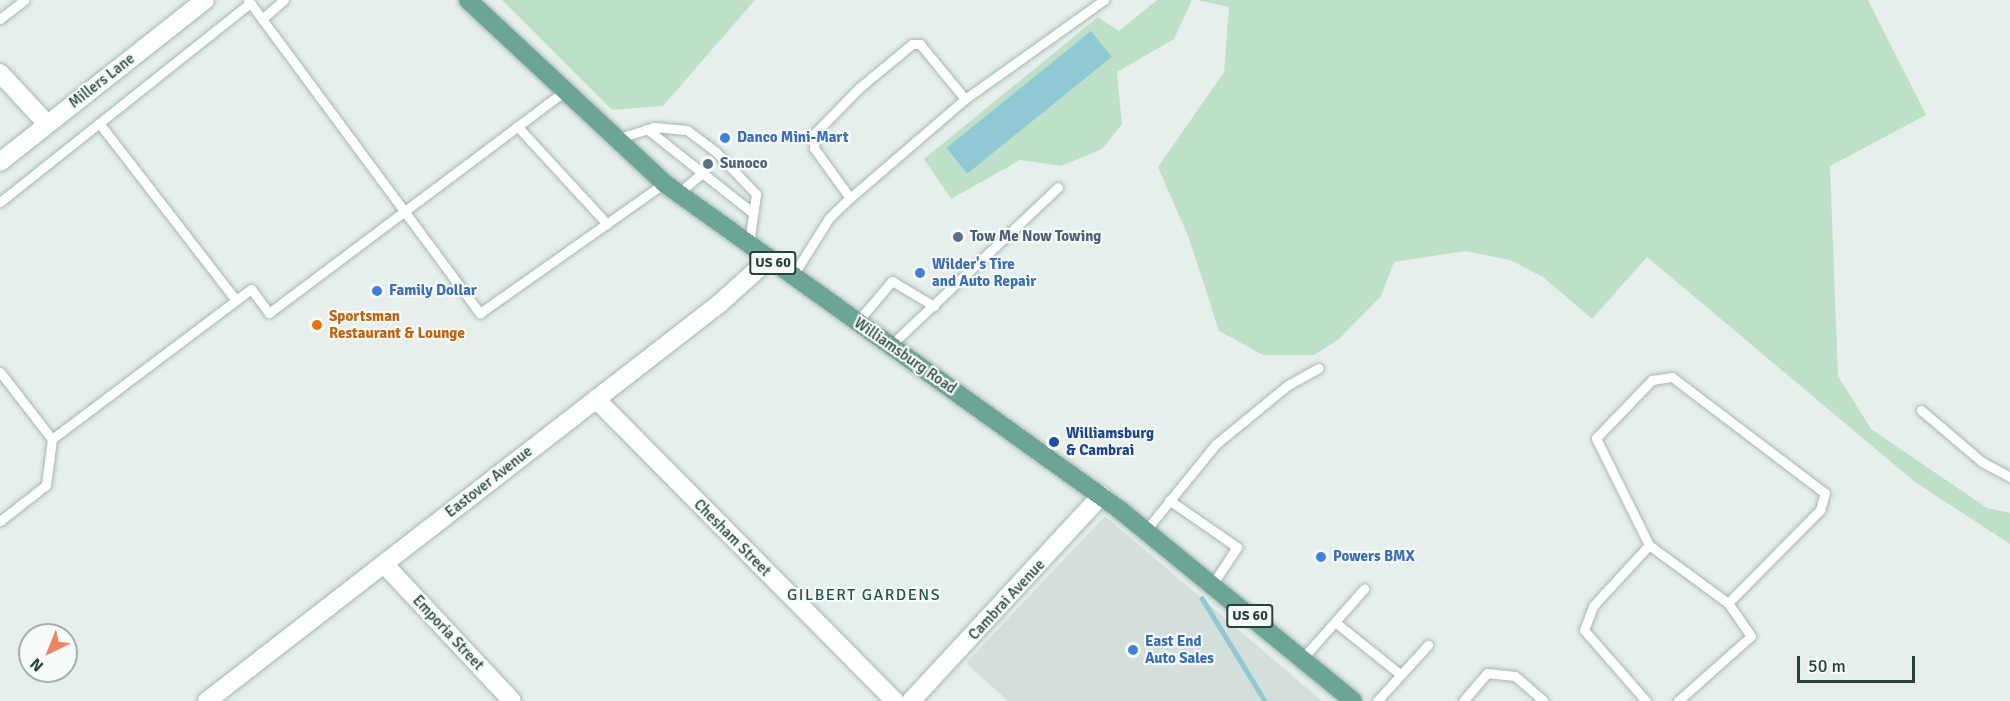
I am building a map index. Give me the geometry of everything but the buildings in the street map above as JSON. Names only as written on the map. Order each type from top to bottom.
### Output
[{"type":"main road","name":"Williamsburg Road","points":[[468,0],[614,140],[671,188],[748,246],[1101,496],[1146,530],[1353,701]]},
{"type":"street","name":"Millers Lane","points":[[0,162],[200,1]]},
{"type":"street","points":[[0,73],[47,124]]},
{"type":"street","name":"Eastover Avenue","points":[[217,698],[768,260]]},
{"type":"street","name":"Chesham Street","points":[[596,399],[895,701]]},
{"type":"street","name":"Cambrai Avenue","points":[[911,701],[1101,496]]},
{"type":"street","name":"Emporia Street","points":[[384,564],[512,701]]},
{"type":"lane","points":[[0,19],[24,0]]},
{"type":"lane","points":[[262,19],[284,0]]},
{"type":"lane","points":[[792,277],[829,218],[850,198],[965,99],[1104,0]]},
{"type":"lane","points":[[0,202],[249,2],[480,313],[607,224],[701,174]]},
{"type":"lane","points":[[850,198],[814,148],[815,133],[859,88],[912,44],[920,44],[965,99]]},
{"type":"lane","points":[[52,439],[251,289],[269,313],[563,92]]},
{"type":"lane","points":[[99,123],[236,300]]},
{"type":"lane","points":[[517,126],[607,224]]},
{"type":"lane","points":[[647,129],[753,213]]},
{"type":"lane","points":[[614,140],[647,129],[687,130],[716,152],[756,194],[748,246]]},
{"type":"lane","points":[[890,346],[1058,187]]},
{"type":"lane","points":[[857,322],[892,281],[934,306]]},
{"type":"lane","points":[[1146,530],[1216,444],[1288,385],[1319,368]]},
{"type":"lane","points":[[0,372],[52,439],[46,485],[0,521]]},
{"type":"lane","points":[[1678,701],[1751,636],[1728,603],[1649,545],[1596,438],[1652,380],[1672,377],[1825,494],[1821,510],[1728,603]]},
{"type":"lane","points":[[1922,410],[1982,462],[2010,477]]},
{"type":"lane","points":[[1169,500],[1237,547],[1212,585]]},
{"type":"lane","points":[[1646,701],[1584,630],[1593,606],[1649,545]]},
{"type":"lane","points":[[1302,659],[1364,589]]},
{"type":"lane","points":[[1335,622],[1400,675]]},
{"type":"lane","points":[[1377,701],[1428,645]]},
{"type":"lane","points":[[1463,701],[1487,673],[1515,676],[1544,701]]},
{"type":"shaded area","points":[[1105,516],[1322,701],[1008,701],[966,663]]},
{"type":"green space","points":[[502,0],[755,0],[663,106],[612,110]]},
{"type":"green space","points":[[1157,0],[1192,0],[1174,39],[1117,72],[1122,124],[1102,149],[1061,166],[1020,160],[951,199],[924,159],[1098,17],[1119,31]]},
{"type":"green space","points":[[1197,0],[1868,0],[1926,115],[1830,166],[1838,376],[1871,429],[1987,508],[2010,513],[2010,544],[1915,482],[1647,257],[1592,319],[1543,277],[1510,260],[1465,251],[1394,262],[1381,296],[1339,339],[1314,355],[1263,355],[1219,331],[1189,238],[1158,167],[1224,72],[1229,7]]},
{"type":"water","points":[[1091,31],[1112,57],[967,174],[946,148]]},
{"type":"waterway","points":[[1202,598],[1265,701]]},
{"type":"place","name":"Danco Mini-Mart","points":[[725,138]]},
{"type":"place","name":"Sunoco","points":[[708,164]]},
{"type":"place","name":"Tow Me Now Towing","points":[[958,237]]},
{"type":"place","name":"Wilder's Tire and Auto Repair","points":[[920,273]]},
{"type":"place","name":"Family Dollar","points":[[377,291]]},
{"type":"place","name":"Sportsman Restaurant & Lounge","points":[[317,325]]},
{"type":"place","name":"Williamsburg & Cambrai","points":[[1054,442]]},
{"type":"place","name":"Powers BMX","points":[[1321,557]]},
{"type":"place","name":"East End Auto Sales","points":[[1133,650]]},
{"type":"district","name":"GILBERT GARDENS","points":[[864,595]]}]
